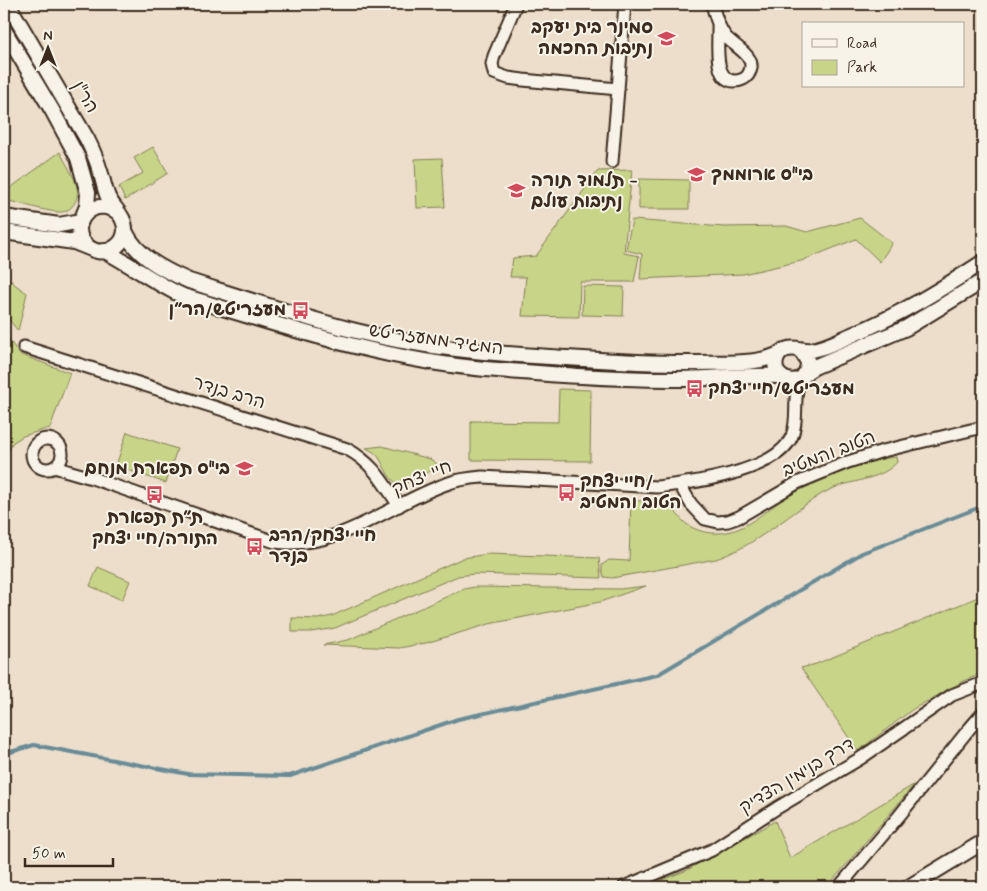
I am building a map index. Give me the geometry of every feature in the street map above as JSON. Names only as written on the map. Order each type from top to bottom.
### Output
[{"type":"street","name":"הר\"ן","points":[[8,4],[87,138],[101,172],[104,187],[119,213]]},
{"type":"street","points":[[516,4],[494,56],[492,64],[494,73],[508,78],[523,80],[618,89]]},
{"type":"street","points":[[612,162],[626,4]]},
{"type":"street","points":[[712,4],[718,23],[725,36],[749,57],[751,68],[746,77],[741,80],[730,81],[720,70],[718,23]]},
{"type":"street","name":"הר\"ן","points":[[4,30],[52,110],[78,158],[88,193],[87,206],[82,219]]},
{"type":"street","points":[[4,232],[74,242],[91,249],[106,251],[118,245],[125,231],[119,213],[113,209],[100,206],[88,211],[82,219],[80,234],[86,245],[91,249]]},
{"type":"street","points":[[4,217],[59,225],[82,219]]},
{"type":"street","name":"המגיד ממעזריטש","points":[[125,231],[136,250],[171,274],[352,330],[400,341],[485,353],[610,362],[671,364],[769,359],[782,352]]},
{"type":"street","name":"המגיד ממעזריטש","points":[[106,251],[164,287],[183,296],[348,346],[397,356],[484,369],[609,377],[671,379],[782,377]]},
{"type":"street","points":[[796,401],[776,367],[776,361],[782,352],[787,349],[812,350],[899,314],[983,262]]},
{"type":"street","points":[[782,377],[793,381],[814,367],[906,328],[983,281]]},
{"type":"street","name":"הרב בנדר","points":[[24,347],[341,447],[360,456],[376,471],[399,506]]},
{"type":"street","points":[[797,349],[802,352],[808,362],[805,374]]},
{"type":"street","name":"חיי יצחק","points":[[54,468],[92,478],[266,539],[286,543],[315,542],[344,532],[451,482],[483,477],[657,487],[712,478],[753,467],[781,452],[786,447],[796,422],[796,391],[805,374]]},
{"type":"street","name":"הטוב והמטיב","points":[[680,484],[691,504],[705,519],[718,522],[728,521],[739,517],[797,483],[823,471],[883,451],[982,427]]},
{"type":"street","points":[[51,439],[59,444],[62,453],[60,462],[54,468],[45,469],[36,465],[32,458],[32,448],[38,441],[51,439]]},
{"type":"street","name":"חיי יצחק","points":[[62,453],[70,462],[92,478]]},
{"type":"street","name":"דרך בנימין הצדיק","points":[[624,887],[712,850],[777,808],[861,758],[952,695],[983,684]]},
{"type":"street","points":[[840,886],[983,713]]},
{"type":"street","points":[[909,887],[983,842]]},
{"type":"green space","points":[[153,147],[168,173],[125,200],[119,187],[143,173],[134,158]]},
{"type":"green space","points":[[60,152],[72,174],[78,192],[76,201],[71,208],[59,212],[9,201],[6,191]]},
{"type":"green space","points":[[442,158],[445,207],[417,208],[415,159]]},
{"type":"green space","points":[[632,170],[624,253],[639,256],[634,282],[580,282],[579,317],[522,316],[526,277],[510,277],[513,258],[536,256],[598,171]]},
{"type":"green space","points":[[639,179],[689,180],[689,209],[639,209]]},
{"type":"green space","points":[[860,218],[892,243],[880,262],[856,239],[801,261],[743,274],[640,279],[642,254],[626,250],[632,220],[724,227],[786,226],[807,232]]},
{"type":"green space","points":[[4,249],[8,250],[6,271],[10,280],[27,293],[18,331],[4,313]]},
{"type":"green space","points":[[583,286],[624,287],[623,316],[582,315]]},
{"type":"green space","points":[[4,332],[19,354],[70,373],[50,428],[23,436],[12,443],[6,458],[4,458],[4,424],[7,417],[4,409]]},
{"type":"green space","points":[[559,389],[591,390],[590,461],[471,460],[471,421],[558,422]]},
{"type":"green space","points":[[127,432],[177,449],[166,483],[116,466]]},
{"type":"green space","points":[[382,446],[430,459],[439,467],[404,484],[399,483],[391,478],[377,455],[366,448]]},
{"type":"green space","points":[[896,457],[897,462],[891,468],[876,476],[842,485],[825,492],[759,537],[727,555],[716,559],[612,578],[604,577],[602,565],[609,560],[629,561],[631,501],[665,503],[684,522],[693,528],[710,533],[727,532],[743,527],[782,500],[812,484],[871,462]]},
{"type":"green space","points":[[488,554],[599,558],[601,578],[474,574],[458,576],[335,628],[311,632],[292,632],[292,618],[318,619],[332,616],[463,558]]},
{"type":"green space","points":[[98,567],[130,581],[122,600],[90,586]]},
{"type":"green space","points":[[646,586],[600,602],[489,624],[426,643],[399,648],[323,645],[348,640],[464,589],[475,587],[620,589]]},
{"type":"green space","points":[[983,595],[983,673],[962,682],[913,709],[858,751],[801,668],[816,664]]},
{"type":"green space","points":[[915,784],[827,887],[644,887],[687,870],[775,821],[790,858]]},
{"type":"waterway","points":[[4,754],[34,745],[188,774],[290,776],[458,719],[657,675],[862,553],[983,506]]},
{"type":"place","name":"סמינר בית יעקב נתיבות החכמה","points":[[667,38]]},
{"type":"place","name":"בי\"ס ארוממך","points":[[697,175]]},
{"type":"place","name":"תלמוד תורה - נתיבות עולם","points":[[517,191]]},
{"type":"place","name":"מעזריטש/הר״ן","points":[[300,310]]},
{"type":"place","name":"מעזריטש/חיי יצחק","points":[[694,389]]},
{"type":"place","name":"בי\"ס תפארת מנחם","points":[[244,469]]},
{"type":"place","name":"חיי יצחק/ הטוב והמטיב","points":[[566,492]]},
{"type":"place","name":"ת״ת תפארת התורה/חיי יצחק","points":[[155,495]]},
{"type":"place","name":"חיי יצחק/הרב בנדר","points":[[255,546]]}]
